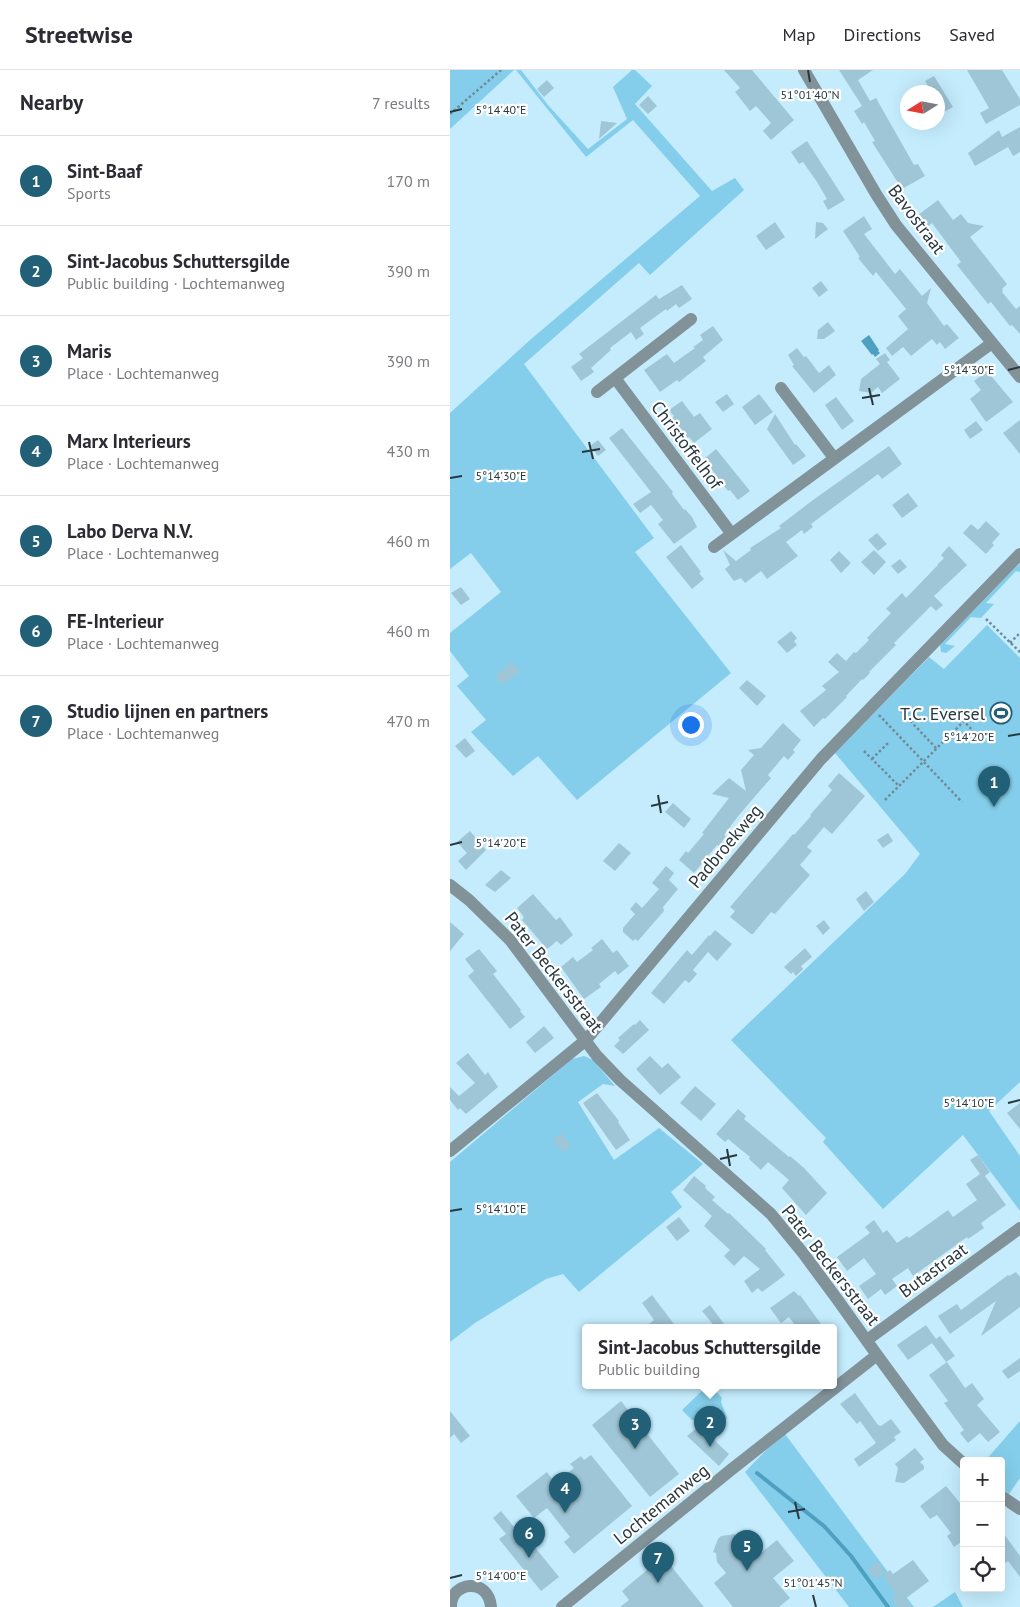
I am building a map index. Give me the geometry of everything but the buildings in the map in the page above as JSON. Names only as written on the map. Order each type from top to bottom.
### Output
[{"type":"street","name":"Bavostraat","points":[[804,70],[896,225],[1020,377]]},
{"type":"street","points":[[597,392],[691,319]]},
{"type":"street","points":[[714,547],[992,343]]},
{"type":"street","name":"Christoffelhof","points":[[615,378],[731,533]]},
{"type":"street","points":[[781,388],[834,458]]},
{"type":"street","name":"Padbroekweg","points":[[450,1151],[586,1040],[821,758],[1020,554]]},
{"type":"street","name":"Pater Beckersstraat","points":[[450,885],[469,900],[510,940],[609,1068],[643,1102],[771,1214],[803,1252],[943,1445],[960,1460]]},
{"type":"street","name":"Butastraat","points":[[867,1340],[1020,1228]]},
{"type":"street","name":"Lochtemanweg","points":[[837,1387],[877,1356]]},
{"type":"street","name":"Lochtemanweg","points":[[562,1607],[732,1468],[834,1389]]},
{"type":"street","points":[[1005,1499],[1020,1509]]},
{"type":"street","points":[[451,1607],[455,1592],[465,1586],[475,1586],[485,1590],[490,1599],[491,1607]]},
{"type":"path","points":[[450,114],[501,70]]},
{"type":"path","points":[[986,619],[1020,652]]},
{"type":"path","points":[[1010,643],[1020,633]]},
{"type":"path","points":[[871,707],[962,802]]},
{"type":"path","points":[[900,710],[936,748]]},
{"type":"path","points":[[884,800],[964,721],[981,740]]},
{"type":"path","points":[[872,759],[890,742]]},
{"type":"path","points":[[864,751],[899,786]]},
{"type":"shaded area","points":[[450,70],[514,70],[450,129]]},
{"type":"shaded area","points":[[516,70],[521,70],[548,105],[588,149],[627,119],[613,87],[632,70],[635,70],[652,86],[635,104],[712,191],[735,178],[744,190],[650,275],[639,263],[524,364],[654,538],[635,552],[731,673],[577,800],[538,756],[513,776],[471,732],[486,720],[457,686],[469,676],[450,651],[450,633],[501,592],[471,553],[450,569],[450,413],[530,340],[700,196],[633,120],[586,157]]},
{"type":"shaded area","points":[[869,335],[880,353],[875,357],[861,341]]},
{"type":"shaded area","points":[[1020,563],[1020,572],[1016,571],[986,603],[994,604],[981,618],[971,617],[945,644],[955,646],[946,653],[941,652],[940,645]]},
{"type":"shaded area","points":[[987,625],[1020,658],[1020,1082],[989,1111],[1020,1156],[1020,1211],[963,1135],[883,1209],[823,1142],[826,1138],[731,1040],[905,874],[920,854],[835,753],[929,657],[944,669]]},
{"type":"shaded area","points":[[584,1056],[593,1060],[615,1086],[603,1084],[578,1102],[614,1160],[659,1128],[703,1164],[671,1192],[682,1207],[579,1292],[563,1274],[546,1279],[475,1323],[450,1342],[450,1162],[572,1059]]},
{"type":"shaded area","points":[[704,1389],[714,1389],[722,1398],[721,1402],[727,1418],[719,1425],[692,1420],[682,1410]]},
{"type":"shaded area","points":[[1020,1421],[1020,1478],[1009,1494],[1005,1491],[1005,1457],[988,1457]]},
{"type":"shaded area","points":[[785,1434],[914,1607],[849,1607],[745,1472],[767,1449]]},
{"type":"shaded area","points":[[955,1592],[963,1607],[933,1607]]},
{"type":"waterway","points":[[757,1473],[824,1526],[851,1556],[888,1607]]},
{"type":"place","name":"T.C. Eversel","points":[[1001,713]]},
{"type":"place","name":"Sint-Baaf","points":[[994,807]]},
{"type":"place","name":"Sint-Jacobus Schuttersgilde","points":[[710,1447]]},
{"type":"place","name":"Maris","points":[[635,1449]]},
{"type":"place","name":"Marx Interieurs","points":[[565,1513]]},
{"type":"place","name":"FE-Interieur","points":[[529,1558]]},
{"type":"place","name":"Labo Derva N.V.","points":[[747,1571]]},
{"type":"place","name":"Studio lijnen en partners","points":[[658,1583]]}]
